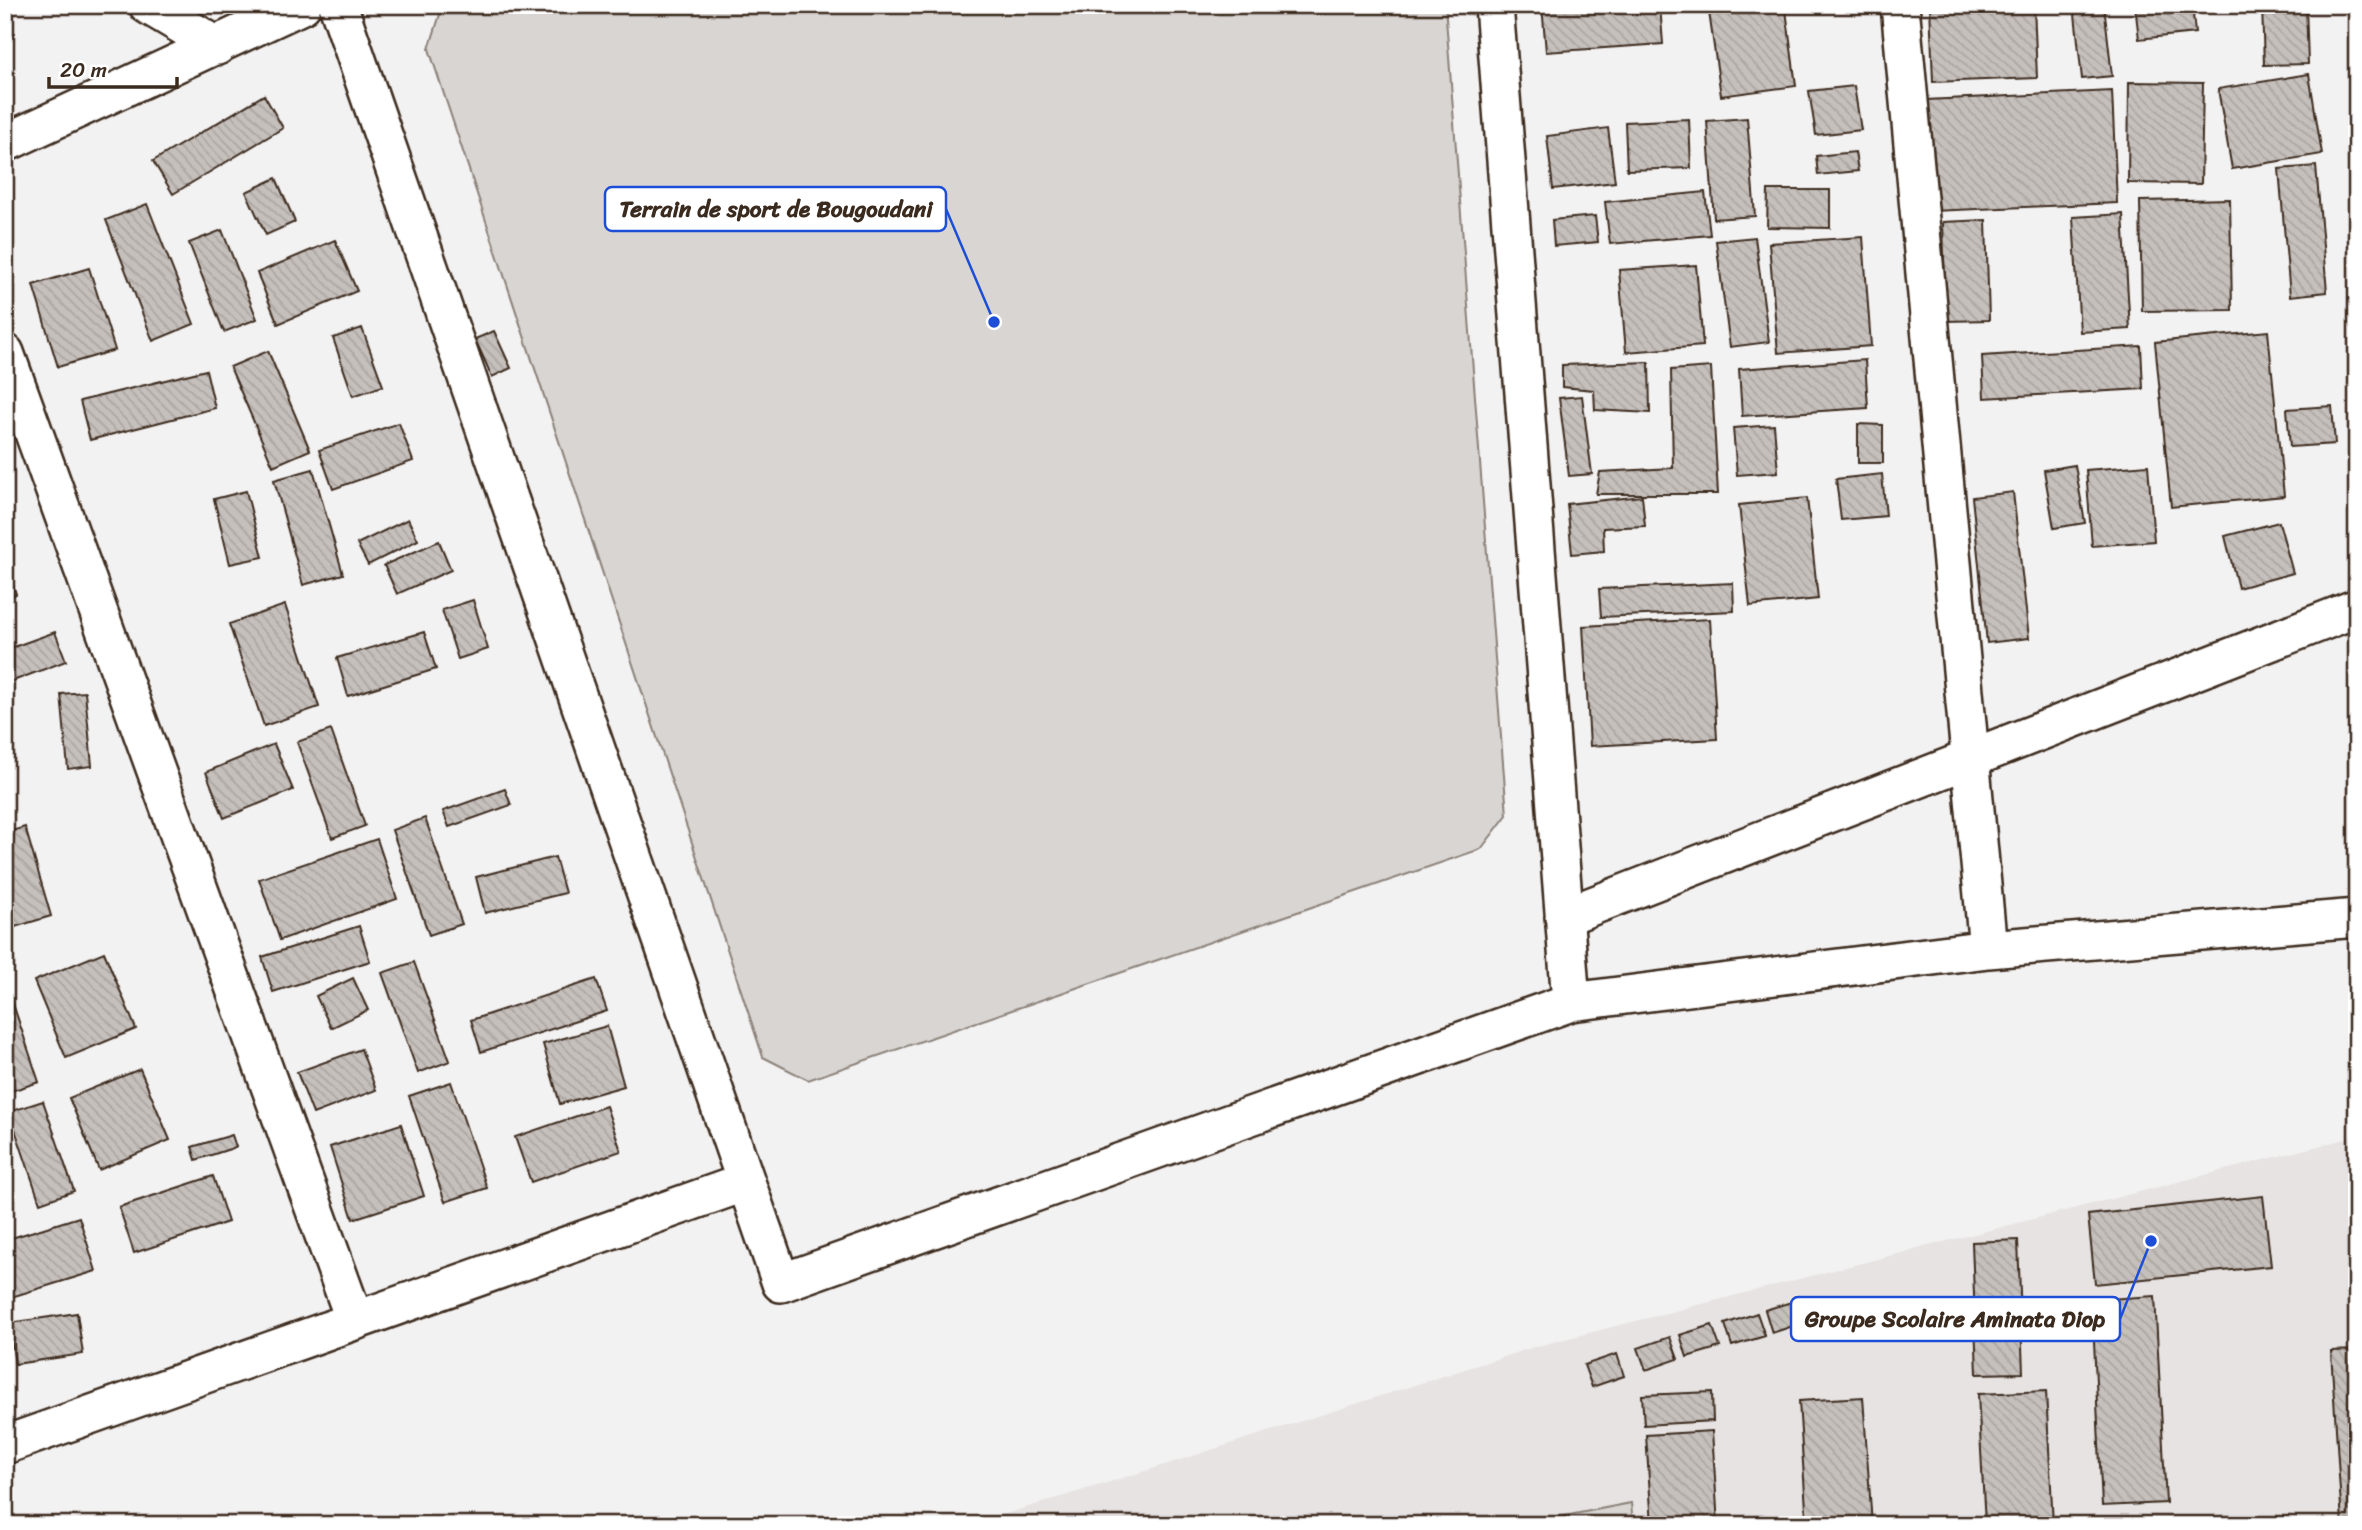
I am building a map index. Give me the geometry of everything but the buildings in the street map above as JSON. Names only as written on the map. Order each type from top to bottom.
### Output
[{"type":"street","points":[[148,5],[217,46]]},
{"type":"street","points":[[5,144],[302,5]]},
{"type":"street","points":[[338,5],[781,1283],[1570,1002],[1988,949],[2357,918]]},
{"type":"street","points":[[1493,5],[1570,1002]]},
{"type":"street","points":[[1900,5],[1988,949]]},
{"type":"street","points":[[5,353],[355,1321]]},
{"type":"street","points":[[1564,917],[2357,608]]},
{"type":"street","points":[[5,1446],[746,1182]]},
{"type":"shaded area","points":[[443,5],[1445,5],[1507,815],[1481,849],[808,1080],[763,1057],[429,49]]},
{"type":"shaded area","points":[[2357,1136],[2357,1525],[970,1525],[1534,1347]]},
{"type":"shaded area","points":[[1631,1503],[1633,1525],[1518,1525]]},
{"type":"place","name":"Terrain de sport de Bougoudani","points":[[994,322]]},
{"type":"place","name":"Groupe Scolaire Aminata Diop","points":[[2151,1241]]}]
